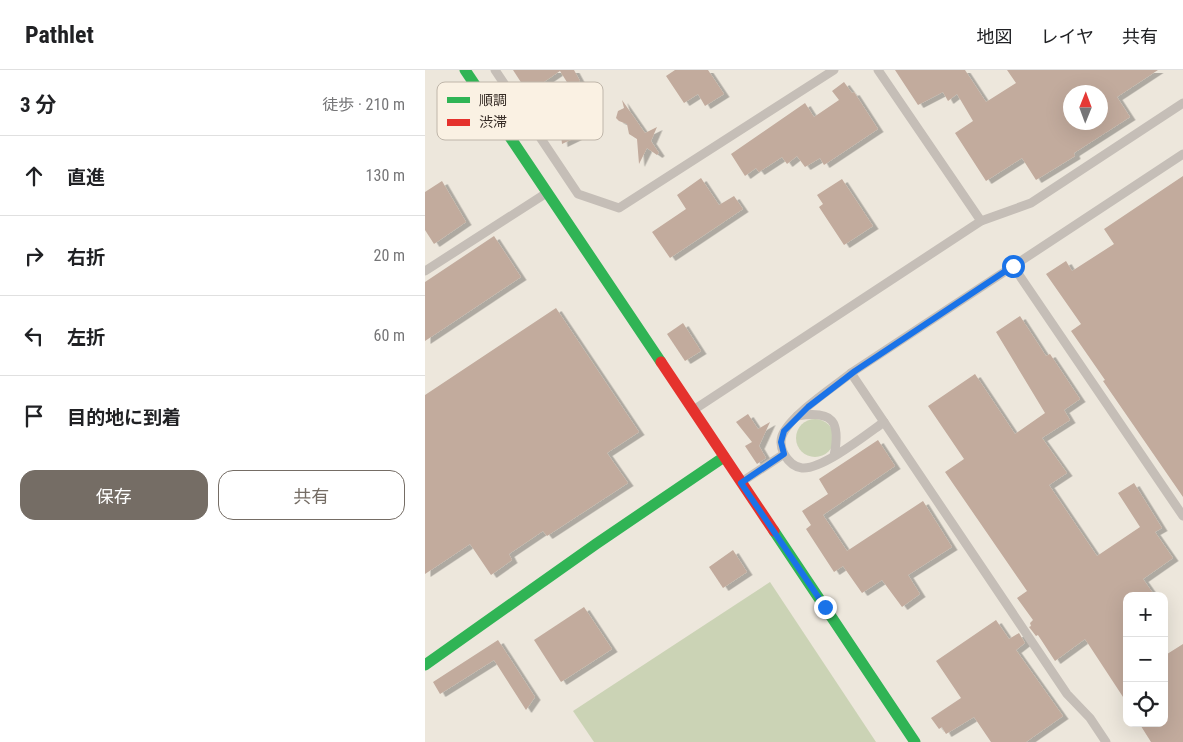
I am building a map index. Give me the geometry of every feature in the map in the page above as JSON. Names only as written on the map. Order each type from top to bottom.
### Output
[{"type":"street","points":[[465,70],[473,82]]},
{"type":"street","points":[[512,140],[915,742]]},
{"type":"street","points":[[425,664],[724,457]]},
{"type":"lane","points":[[495,70],[503,82]]},
{"type":"lane","points":[[542,140],[578,194],[619,208],[835,70]]},
{"type":"lane","points":[[878,70],[981,221]]},
{"type":"lane","points":[[693,410],[981,221],[1031,203],[1183,103]]},
{"type":"lane","points":[[884,422],[834,456],[814,466],[803,468],[793,464],[781,448],[784,431],[797,416],[851,373],[1183,154]]},
{"type":"lane","points":[[425,271],[547,192]]},
{"type":"lane","points":[[1013,266],[1183,516]]},
{"type":"lane","points":[[851,373],[1067,694],[1090,718],[1106,742]]},
{"type":"lane","points":[[797,416],[817,414],[825,416],[831,421],[838,435],[834,456]]},
{"type":"lane","points":[[741,483],[784,454]]},
{"type":"green space","points":[[815,419],[829,424],[834,438],[829,452],[815,457],[801,452],[796,438],[801,424]]},
{"type":"green space","points":[[770,582],[876,742],[594,742],[573,711]]},
{"type":"building","points":[[513,70],[574,70],[580,81],[567,82],[560,71],[544,82],[521,82]]},
{"type":"building","points":[[675,70],[708,70],[724,94],[705,106],[698,94],[684,103],[666,76]]},
{"type":"building","points":[[895,70],[965,70],[986,102],[1016,83],[1007,70],[1158,70],[1117,97],[1130,117],[1074,153],[1075,156],[1036,180],[1022,158],[986,181],[955,133],[973,121],[957,94],[948,101],[943,92],[918,105]]},
{"type":"building","points":[[844,82],[852,93],[854,92],[878,129],[824,165],[820,158],[805,167],[797,156],[787,164],[782,157],[759,172],[756,168],[745,176],[731,154],[805,103],[814,117],[839,100],[832,91]]},
{"type":"building","points":[[622,100],[645,133],[657,127],[651,141],[659,153],[657,155],[647,148],[639,164],[637,139],[629,134],[627,124],[616,118],[618,111],[624,108]]},
{"type":"building","points":[[562,140],[570,140],[562,144]]},
{"type":"building","points":[[1183,176],[1183,497],[1071,331],[1081,324],[1046,274],[1066,261],[1072,271],[1114,244],[1104,229]]},
{"type":"building","points":[[701,178],[719,205],[734,196],[743,209],[670,258],[652,232],[686,209],[677,195]]},
{"type":"building","points":[[842,179],[873,226],[844,245],[819,207],[823,204],[817,195]]},
{"type":"building","points":[[442,181],[466,222],[434,244],[425,230],[425,192]]},
{"type":"building","points":[[494,236],[521,277],[425,341],[425,282]]},
{"type":"building","points":[[556,308],[639,432],[607,453],[628,483],[547,536],[543,531],[509,554],[512,560],[491,575],[470,544],[425,574],[425,395]]},
{"type":"building","points":[[1020,316],[1046,356],[1050,354],[1080,399],[1064,410],[1070,420],[1042,438],[1067,473],[1049,485],[1097,556],[1140,527],[1118,493],[1134,483],[1162,528],[1155,532],[1173,558],[1143,579],[1152,592],[1123,592],[1123,697],[1085,639],[1055,661],[1038,635],[1036,636],[1029,627],[1033,620],[1017,598],[1027,591],[945,472],[964,459],[928,406],[975,374],[1015,434],[1045,413],[996,332]]},
{"type":"building","points":[[683,323],[701,351],[685,361],[667,334]]},
{"type":"building","points":[[748,414],[758,429],[770,422],[759,446],[766,458],[757,464],[745,446],[752,442],[736,422]]},
{"type":"building","points":[[878,440],[895,466],[823,515],[847,551],[923,501],[952,547],[908,575],[920,594],[902,607],[882,580],[862,593],[843,566],[834,572],[806,529],[811,525],[802,511],[828,494],[819,479]]},
{"type":"building","points":[[733,550],[747,572],[723,588],[709,567]]},
{"type":"building","points":[[584,607],[612,649],[561,682],[534,640]]},
{"type":"building","points":[[996,620],[1009,639],[1019,633],[1025,643],[1016,650],[1063,716],[1026,742],[991,742],[974,717],[946,734],[942,727],[939,729],[931,718],[961,698],[936,661]]},
{"type":"building","points":[[498,640],[535,697],[526,710],[494,660],[440,694],[433,682]]},
{"type":"building","points":[[1183,644],[1183,742],[1151,742],[1142,727],[1168,727],[1168,653]]},
{"type":"traffic: fast","points":[[465,70],[473,82]]},
{"type":"traffic: fast","points":[[512,140],[661,362]]},
{"type":"traffic: fast","points":[[425,665],[596,544],[724,457]]},
{"type":"traffic: fast","points":[[774,531],[915,742]]},
{"type":"traffic: jam","points":[[661,362],[774,531]]},
{"type":"route","points":[[825,607],[741,483],[784,454],[781,442],[784,431],[808,407],[855,371],[1013,266]]}]
